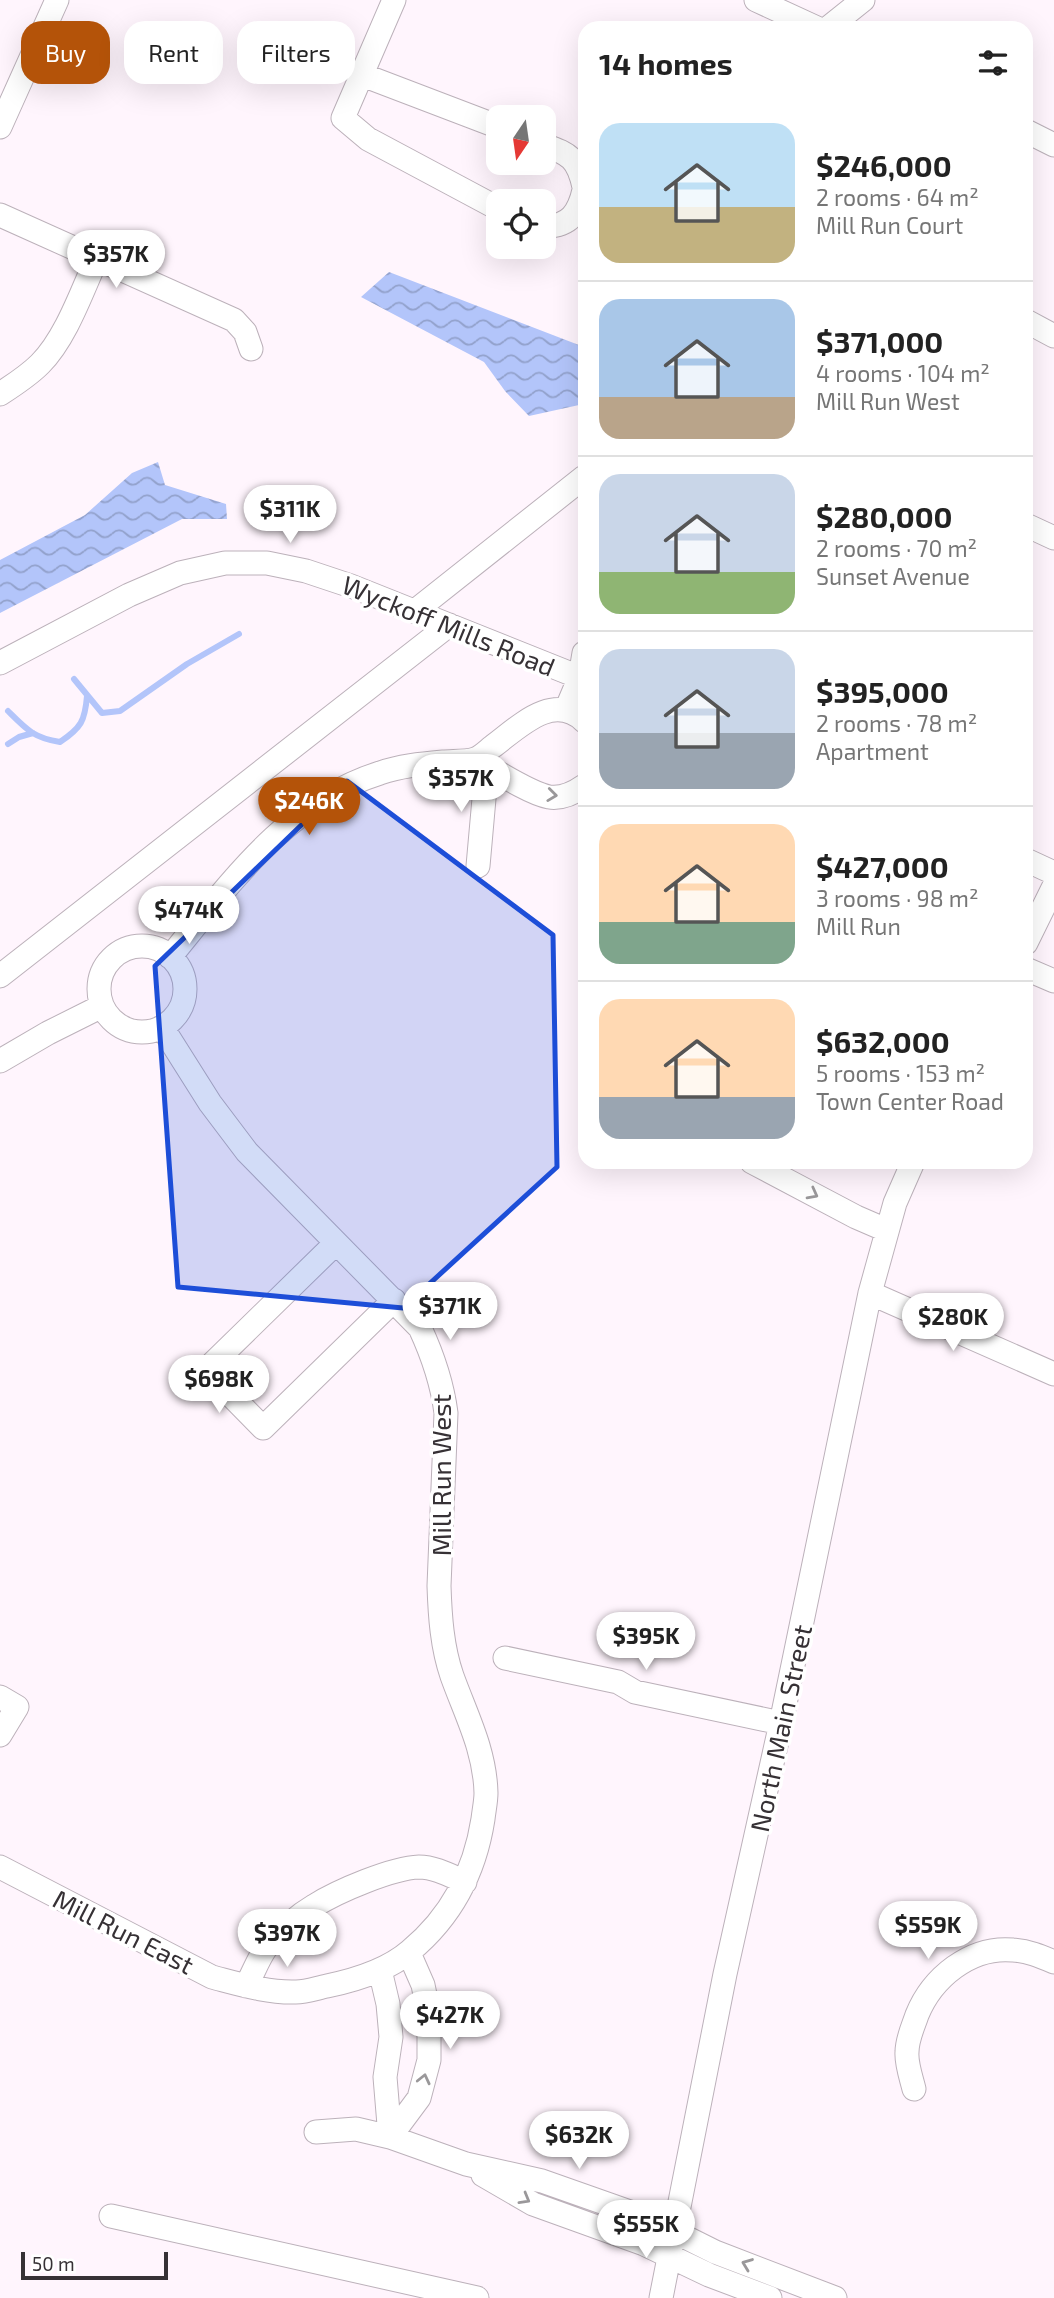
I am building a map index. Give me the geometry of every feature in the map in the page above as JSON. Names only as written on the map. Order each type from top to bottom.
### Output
[{"type":"street","points":[[0,127],[57,0]]},
{"type":"street","points":[[394,0],[343,118],[368,139],[486,202]]},
{"type":"street","points":[[837,21],[863,0]]},
{"type":"street","points":[[765,12],[794,21]]},
{"type":"street","points":[[360,74],[486,122]]},
{"type":"street","points":[[1033,134],[1054,145]]},
{"type":"street","points":[[556,149],[568,153],[578,168]]},
{"type":"street","points":[[556,223],[569,220],[578,209]]},
{"type":"street","points":[[0,215],[234,320],[245,331],[251,349]]},
{"type":"street","points":[[0,394],[20,382],[42,362],[69,320],[97,258]]},
{"type":"street","points":[[1033,325],[1054,336]]},
{"type":"street","points":[[415,611],[578,482]]},
{"type":"street","points":[[1033,528],[1054,538]]},
{"type":"street","name":"Wyckoff Mills Road","points":[[0,663],[154,584],[180,573],[225,563],[267,564],[306,570],[578,676]]},
{"type":"street","points":[[0,976],[449,625]]},
{"type":"street","points":[[478,866],[481,762],[538,713],[551,709],[575,715]]},
{"type":"street","points":[[170,957],[250,860],[285,827],[318,802],[358,780],[414,765],[481,762],[549,797],[578,790]]},
{"type":"street","points":[[1033,863],[1054,873]]},
{"type":"street","points":[[1033,929],[1054,886]]},
{"type":"street","points":[[134,947],[159,950],[170,957],[178,966],[185,989],[179,1011],[171,1021],[148,1032],[128,1029],[110,1018],[102,1006],[99,994],[104,969],[111,958],[134,947]]},
{"type":"street","points":[[1033,972],[1054,981]]},
{"type":"street","points":[[0,1061],[102,1006]]},
{"type":"street","name":"Mill Run West","points":[[162,1027],[210,1103],[247,1153],[420,1328],[434,1359],[442,1384],[446,1413],[440,1615],[444,1647],[484,1764]]},
{"type":"street","points":[[765,1169],[886,1230]]},
{"type":"street","name":"North Main Street","points":[[661,2298],[725,1974],[781,1723],[870,1293],[886,1230],[910,1169]]},
{"type":"street","points":[[336,1243],[206,1370],[263,1428],[394,1300]]},
{"type":"street","points":[[870,1293],[1054,1374]]},
{"type":"street","points":[[505,1658],[618,1682],[635,1692],[781,1723]]},
{"type":"street","points":[[0,1697],[17,1707],[0,1735]]},
{"type":"street","name":"Mill Run East","points":[[0,1867],[201,1972],[246,1986],[296,1992],[348,1982],[380,1970],[409,1953],[442,1920],[465,1882],[480,1835],[486,1795],[484,1764]]},
{"type":"street","points":[[246,1986],[265,1950],[287,1927],[314,1906],[398,1870],[421,1867],[444,1872],[465,1882]]},
{"type":"street","points":[[914,2089],[906,2053],[911,2032],[927,1996],[953,1968],[989,1951],[1011,1949],[1032,1953],[1054,1962]]},
{"type":"street","points":[[390,2137],[419,2098],[429,2060],[429,2014],[423,1985],[409,1953]]},
{"type":"street","points":[[380,1970],[388,2004],[391,2037],[385,2077],[390,2137]]},
{"type":"street","points":[[316,2132],[356,2129],[390,2137],[466,2164],[542,2181],[647,2218],[715,2252],[835,2298]]},
{"type":"street","points":[[466,2164],[533,2204],[644,2244],[709,2275],[771,2298]]},
{"type":"street","points":[[111,2216],[477,2298]]},
{"type":"highlighted area","points":[[347,781],[553,935],[557,1167],[403,1308],[178,1287],[155,966]]},
{"type":"water","points":[[389,272],[578,345],[578,405],[529,416],[505,391],[484,362],[361,297]]},
{"type":"water","points":[[158,462],[165,485],[226,504],[227,519],[182,519],[0,613],[0,560],[85,515],[132,473]]},
{"type":"waterway","points":[[74,679],[102,713],[120,711],[187,664],[239,634]]},
{"type":"waterway","points":[[8,711],[31,732],[60,742],[81,723],[87,696]]},
{"type":"waterway","points":[[8,744],[33,733]]}]
